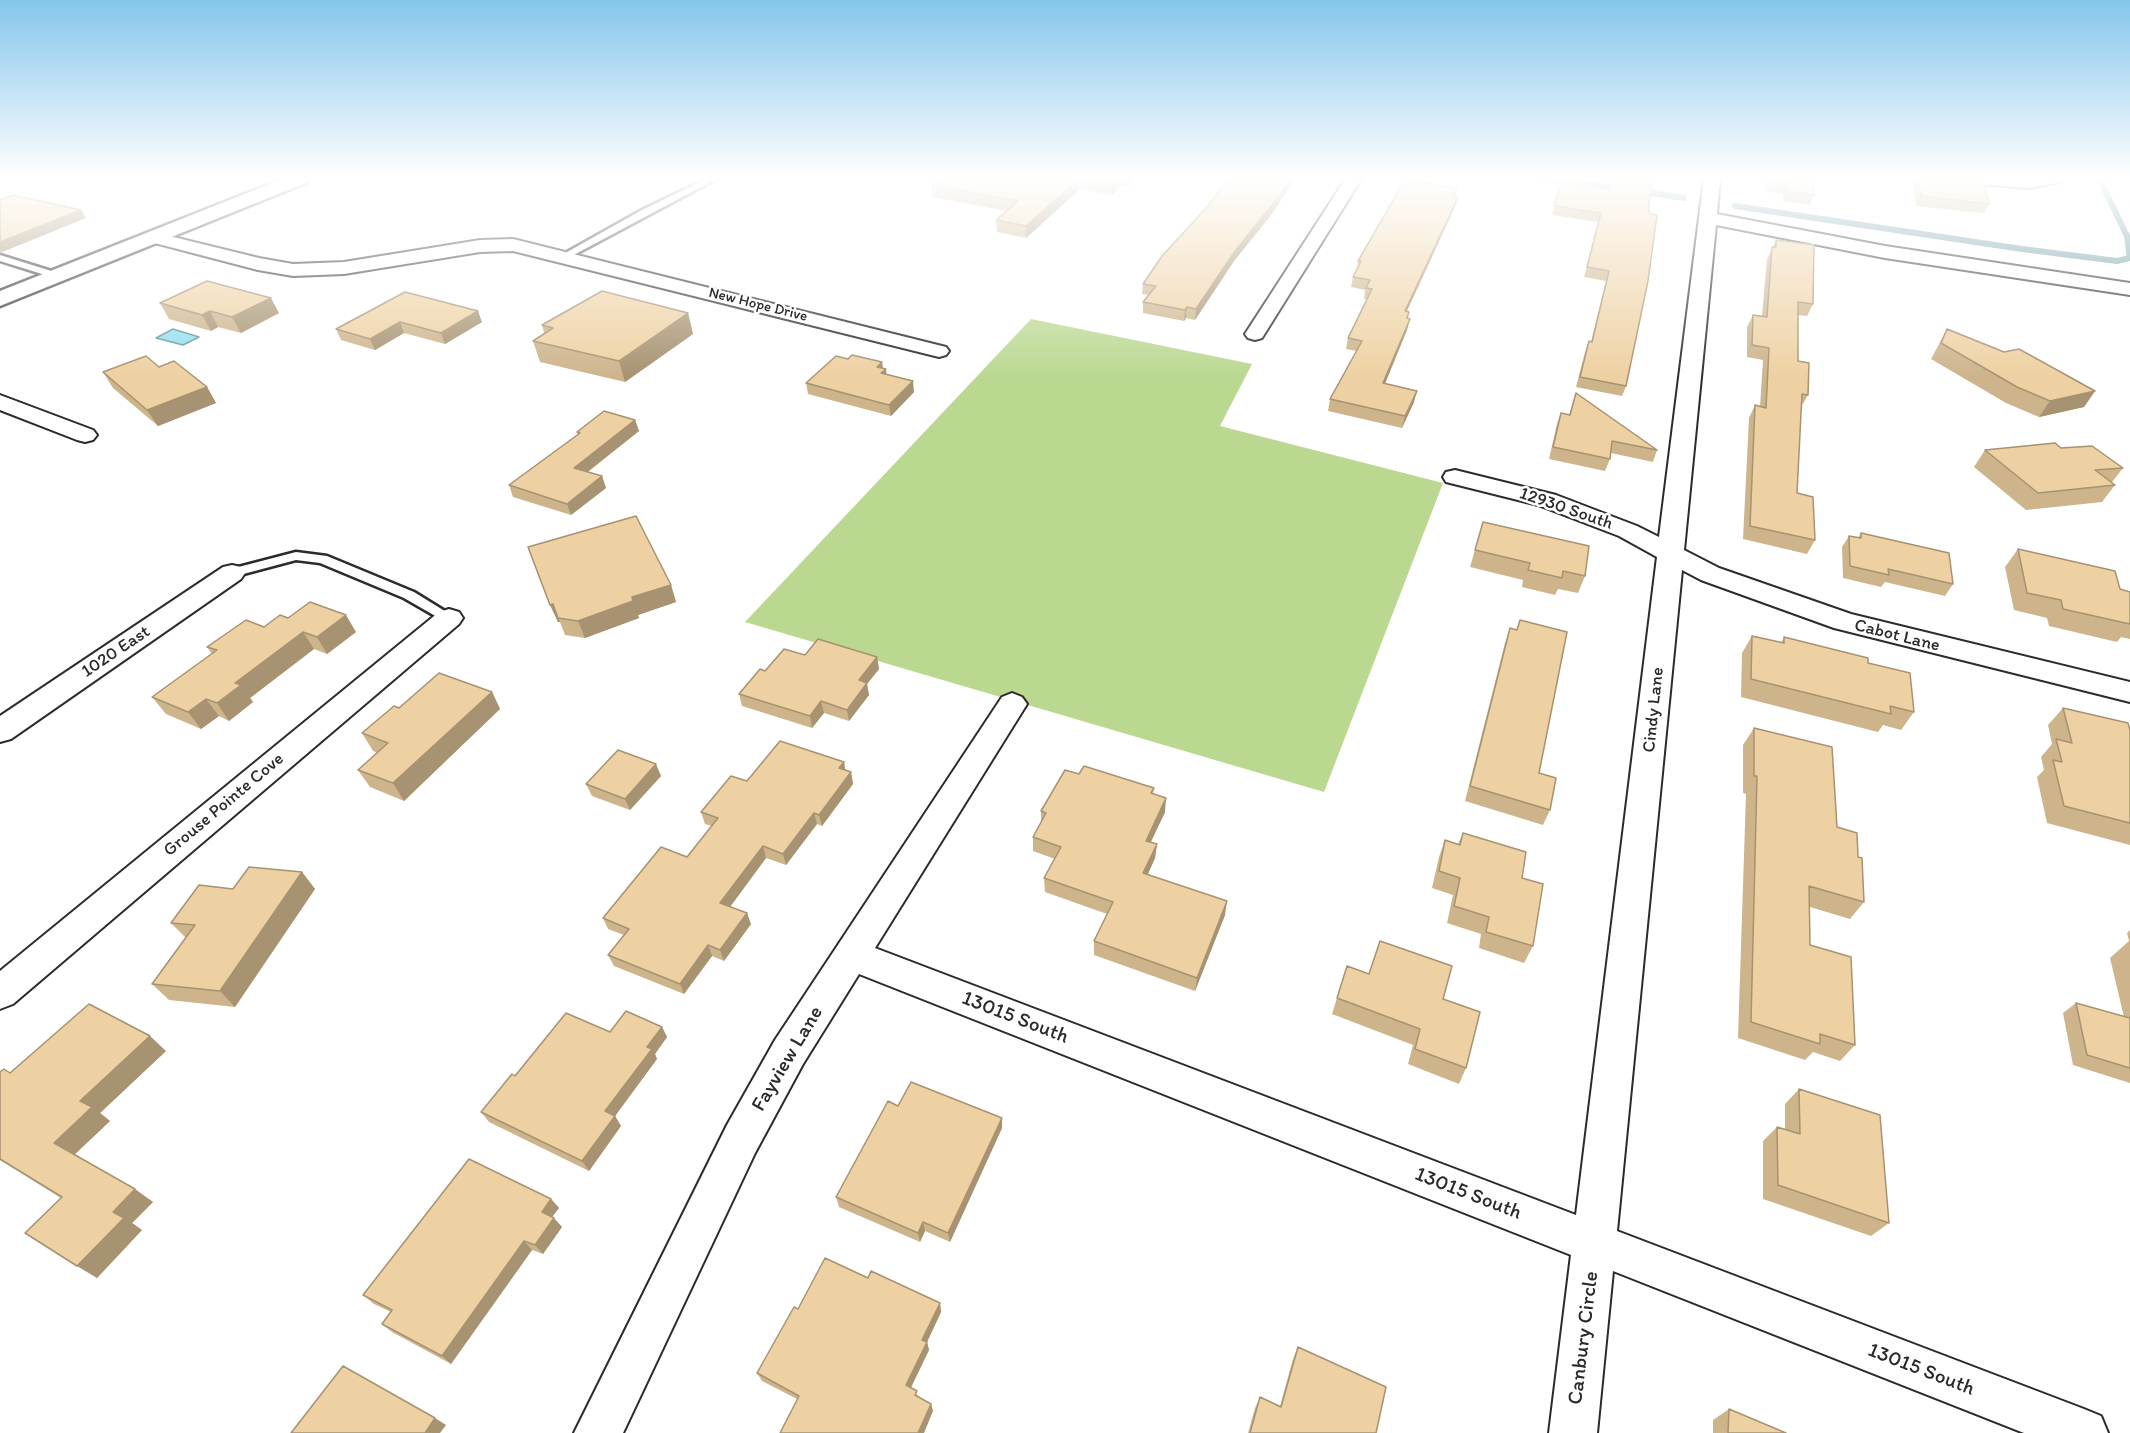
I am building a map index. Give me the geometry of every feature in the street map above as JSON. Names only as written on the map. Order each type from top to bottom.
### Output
[{"type":"street","points":[[0,299],[134,245]]},
{"type":"street","name":"New Hope Drive","points":[[184,245],[258,264],[293,270],[344,268],[494,245],[513,245],[565,256],[939,351]]},
{"type":"street","points":[[1255,334],[1312,245]]},
{"type":"street","name":"Cindy Lane","points":[[1595,1243],[1705,245]]},
{"type":"street","points":[[1848,245],[2130,290]]},
{"type":"street","points":[[0,402],[85,435]]},
{"type":"street","name":"12930 South","points":[[1455,477],[1547,500],[1628,531],[1671,555]]},
{"type":"street","name":"Cabot Lane","points":[[1671,555],[1740,586],[1844,622],[2130,692]]},
{"type":"street","name":"1020 East","points":[[0,731],[232,573]]},
{"type":"street","name":"Grouse Pointe Cove","points":[[0,993],[449,618]]},
{"type":"street","name":"Fayview Lane","points":[[598,1433],[765,1094],[789,1052],[1012,704]]},
{"type":"street","name":"13015 South","points":[[852,955],[2084,1433]]},
{"type":"street","name":"Canbury Circle","points":[[1573,1433],[1595,1243]]},
{"type":"lane","points":[[565,256],[585,245]]},
{"type":"lane","points":[[0,258],[57,276]]},
{"type":"lane","points":[[232,573],[297,556],[322,560],[409,595],[449,618]]},
{"type":"green space","points":[[1031,319],[1252,364],[1220,426],[1443,483],[1324,792],[745,622]]},
{"type":"water","points":[[173,329],[199,337],[183,345],[156,338]]},
{"type":"building","points":[[1172,245],[1240,245],[1196,309],[1187,307],[1185,310],[1143,302],[1156,286],[1143,284]]},
{"type":"building","points":[[1367,245],[1436,245],[1405,311],[1409,312],[1407,318],[1410,319],[1383,383],[1417,391],[1405,416],[1330,399],[1362,341],[1348,338],[1372,289],[1366,288],[1370,280],[1353,277],[1361,261],[1358,261]]},
{"type":"building","points":[[1593,245],[1653,245],[1648,281],[1626,386],[1580,377],[1589,341],[1592,342],[1609,271],[1587,267]]},
{"type":"building","points":[[1776,245],[1814,245],[1813,304],[1798,302],[1798,361],[1809,363],[1808,395],[1802,394],[1797,493],[1813,497],[1815,540],[1750,526],[1755,405],[1766,408],[1769,348],[1752,345],[1753,315],[1767,317],[1772,247],[1776,247]]},
{"type":"building","points":[[207,281],[271,298],[232,317],[210,311],[202,315],[160,303]]},
{"type":"building","points":[[602,291],[688,313],[619,361],[533,341],[553,328],[542,325]]},
{"type":"building","points":[[405,292],[478,311],[441,333],[400,322],[370,339],[336,329]]},
{"type":"building","points":[[1947,329],[2004,352],[2019,349],[2095,391],[2050,401],[2017,387],[1941,343]]},
{"type":"building","points":[[852,355],[882,362],[877,367],[886,369],[881,373],[913,381],[889,405],[806,383],[836,356],[848,359]]},
{"type":"building","points":[[146,356],[159,367],[174,361],[207,387],[147,410],[103,372]]},
{"type":"building","points":[[1576,393],[1657,450],[1612,441],[1610,459],[1553,447],[1561,413],[1570,415]]},
{"type":"building","points":[[604,411],[635,420],[574,468],[602,476],[567,504],[509,485],[580,433],[577,432]]},
{"type":"building","points":[[2055,443],[2061,448],[2092,446],[2123,468],[2095,470],[2115,485],[2038,493],[1985,450]]},
{"type":"building","points":[[636,516],[671,585],[632,597],[633,601],[578,621],[558,618],[553,604],[550,605],[528,547]]},
{"type":"building","points":[[1483,522],[1589,546],[1585,576],[1563,571],[1562,578],[1528,570],[1530,563],[1475,550]]},
{"type":"building","points":[[1861,533],[1949,553],[1953,584],[1888,569],[1889,575],[1850,566],[1849,536],[1861,538]]},
{"type":"building","points":[[2018,549],[2115,571],[2120,589],[2130,592],[2130,624],[2063,609],[2061,600],[2027,593]]},
{"type":"building","points":[[310,602],[346,615],[317,637],[303,632],[235,683],[241,685],[217,703],[206,699],[188,712],[152,697],[217,650],[207,647],[246,620],[264,627],[280,615],[288,618]]},
{"type":"building","points":[[1520,620],[1567,632],[1539,773],[1556,778],[1550,810],[1470,786],[1510,628],[1517,630]]},
{"type":"building","points":[[1752,636],[1784,643],[1784,637],[1868,658],[1868,663],[1910,673],[1914,712],[1890,706],[1891,714],[1751,679]]},
{"type":"building","points":[[818,639],[877,657],[859,680],[867,683],[847,710],[821,701],[810,716],[739,694],[760,669],[765,671],[784,649],[805,655]]},
{"type":"building","points":[[439,673],[492,692],[393,783],[358,770],[388,743],[362,733],[394,706],[399,708]]},
{"type":"building","points":[[2063,708],[2128,723],[2130,730],[2130,823],[2064,806],[2053,760],[2062,762],[2056,739],[2072,743]]},
{"type":"building","points":[[1754,728],[1832,747],[1837,827],[1857,833],[1858,857],[1862,858],[1864,902],[1809,886],[1810,945],[1851,957],[1855,1045],[1820,1034],[1820,1044],[1751,1022],[1757,776],[1754,776]]},
{"type":"building","points":[[780,741],[844,762],[839,768],[851,772],[819,815],[814,813],[783,854],[763,846],[720,903],[747,913],[720,950],[708,945],[680,984],[608,955],[629,929],[603,918],[661,847],[687,857],[718,818],[701,812],[731,776],[747,781]]},
{"type":"building","points":[[618,750],[656,764],[625,799],[586,784]]},
{"type":"building","points":[[1084,766],[1154,788],[1151,793],[1166,798],[1146,841],[1157,844],[1143,873],[1227,901],[1197,978],[1094,941],[1113,902],[1044,878],[1061,847],[1033,837],[1046,813],[1041,811],[1065,770],[1079,774]]},
{"type":"building","points":[[1463,833],[1526,852],[1522,878],[1543,884],[1533,946],[1486,932],[1489,917],[1454,906],[1460,878],[1439,871],[1445,840],[1460,845]]},
{"type":"building","points":[[249,867],[302,872],[220,991],[152,984],[195,925],[171,923],[199,885],[233,889]]},
{"type":"building","points":[[1380,941],[1452,966],[1443,999],[1480,1012],[1466,1068],[1415,1049],[1420,1029],[1337,998],[1347,966],[1369,974]]},
{"type":"building","points":[[2076,1003],[2130,1018],[2130,1068],[2087,1055]]},
{"type":"building","points":[[89,1004],[150,1036],[80,1101],[92,1107],[54,1143],[135,1189],[113,1212],[124,1218],[77,1266],[25,1233],[62,1197],[0,1159],[0,1072],[4,1069],[10,1073]]},
{"type":"building","points":[[626,1011],[662,1027],[647,1047],[652,1049],[605,1111],[615,1116],[582,1161],[481,1112],[512,1074],[515,1076],[566,1013],[610,1032]]},
{"type":"building","points":[[911,1082],[1002,1118],[948,1233],[923,1222],[918,1233],[836,1197],[888,1101],[898,1106]]},
{"type":"building","points":[[1799,1089],[1880,1115],[1889,1223],[1778,1185],[1777,1127],[1800,1134]]},
{"type":"building","points":[[469,1159],[551,1199],[542,1212],[554,1218],[535,1245],[524,1241],[442,1356],[382,1324],[392,1310],[363,1295]]},
{"type":"building","points":[[825,1258],[868,1278],[871,1271],[940,1303],[922,1340],[927,1342],[906,1385],[917,1391],[915,1395],[931,1404],[918,1433],[780,1433],[799,1396],[757,1373],[794,1307],[798,1309]]},
{"type":"building","points":[[1298,1347],[1386,1387],[1376,1433],[1250,1433],[1260,1397],[1281,1407]]},
{"type":"building","points":[[343,1366],[435,1418],[425,1433],[291,1433]]},
{"type":"building","points":[[1729,1409],[1786,1433],[1728,1433]]},
{"type":"waterway","points":[[1994,245],[2117,261],[2130,258],[2128,245]]}]
